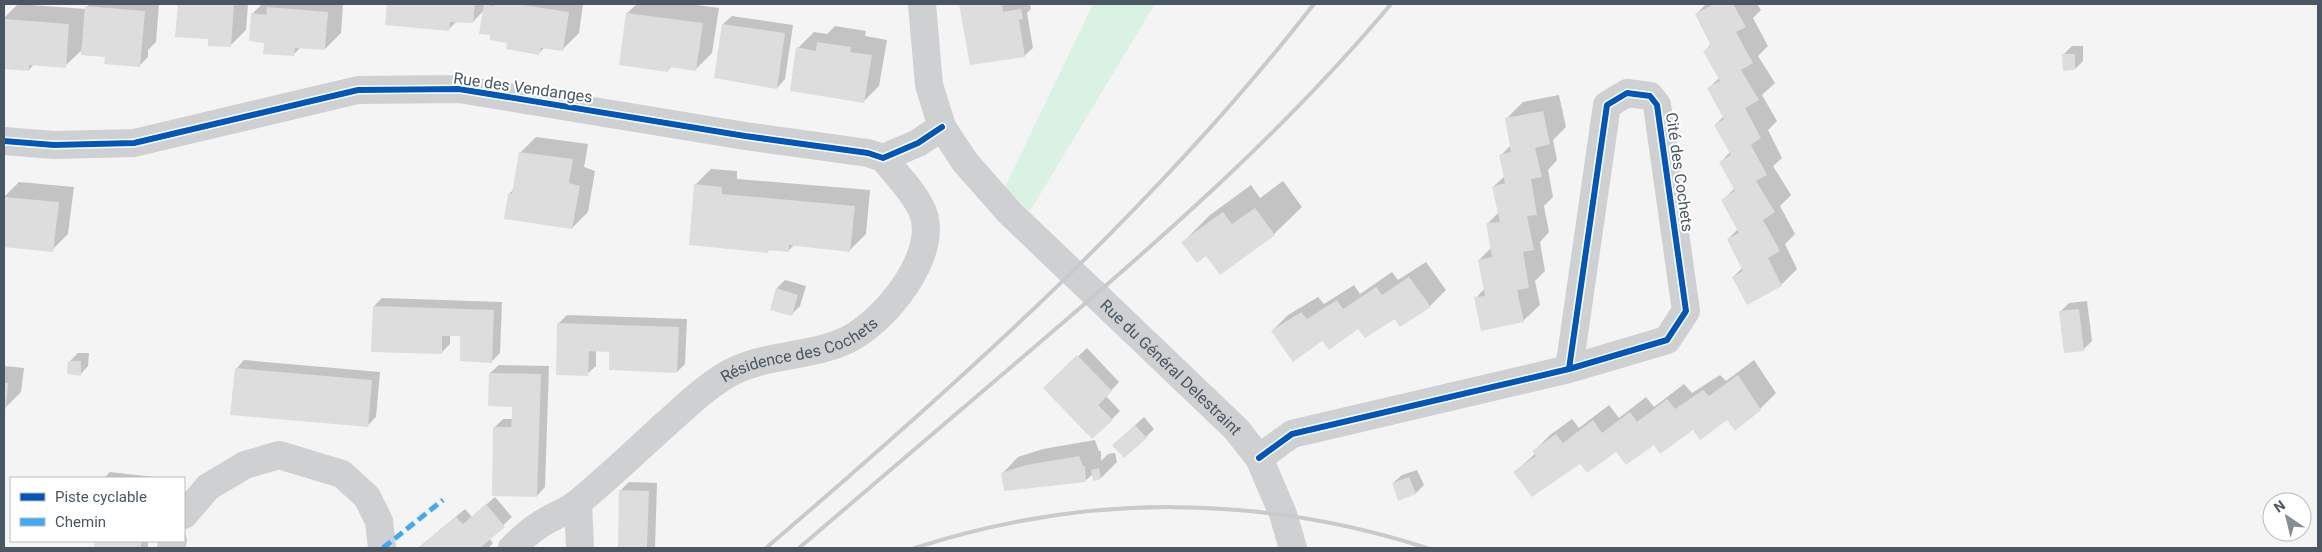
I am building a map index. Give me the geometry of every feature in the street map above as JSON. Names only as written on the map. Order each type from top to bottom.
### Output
[{"type":"street","name":"Rue du Général Delestraint","points":[[922,4],[929,85],[942,127],[964,162],[1008,212],[1236,429],[1259,458],[1283,514],[1292,548]]},
{"type":"street","name":"Rue des Vendanges","points":[[4,141],[54,144],[134,143],[358,90],[459,89],[745,136],[868,153],[883,158]]},
{"type":"street","name":"Cité des Cochets","points":[[1259,458],[1292,434],[1569,369],[1666,340],[1686,311],[1657,105],[1650,96],[1627,94],[1606,105],[1569,369]]},
{"type":"street","points":[[883,158],[918,143],[942,127]]},
{"type":"street","name":"Résidence des Cochets","points":[[512,548],[538,525],[578,503],[698,395],[724,376],[767,359],[818,350],[850,339],[876,319],[897,296],[920,261],[926,234],[922,210],[883,158]]},
{"type":"street","points":[[185,514],[208,487],[245,465],[278,455],[342,474],[368,497],[379,521],[382,548]]},
{"type":"street","points":[[578,503],[580,548]]},
{"type":"green space","points":[[1093,4],[1155,4],[1030,211],[1004,189]]},
{"type":"building","points":[[178,4],[234,4],[231,47],[208,46],[208,39],[175,37]]},
{"type":"building","points":[[387,4],[475,4],[473,23],[450,22],[449,31],[385,25]]},
{"type":"building","points":[[484,4],[494,6],[495,4],[516,4],[569,12],[563,51],[541,48],[539,55],[506,49],[507,43],[490,40],[490,35],[479,34]]},
{"type":"building","points":[[959,4],[1002,4],[1003,12],[1021,9],[1023,19],[1019,20],[1025,57],[970,65]]},
{"type":"building","points":[[1714,4],[1733,4],[1746,27],[1736,32],[1753,63],[1741,70],[1759,100],[1745,108],[1761,138],[1751,145],[1767,175],[1756,181],[1775,212],[1763,220],[1780,251],[1768,258],[1782,286],[1747,305],[1732,277],[1743,271],[1727,239],[1739,233],[1721,200],[1735,191],[1719,162],[1731,155],[1714,125],[1724,119],[1707,88],[1720,81],[1703,51],[1711,46],[1695,14]]},
{"type":"building","points":[[85,6],[145,11],[140,67],[104,64],[105,57],[81,55]]},
{"type":"building","points":[[267,7],[328,12],[325,50],[295,48],[294,56],[263,54],[264,43],[249,41],[251,13],[266,15]]},
{"type":"building","points":[[626,13],[703,23],[696,71],[669,67],[668,72],[619,65]]},
{"type":"building","points":[[4,19],[69,24],[66,68],[29,65],[29,71],[4,69]]},
{"type":"building","points":[[722,24],[785,33],[777,89],[714,78]]},
{"type":"building","points":[[817,42],[851,47],[850,52],[872,55],[864,103],[790,91],[796,47],[816,51]]},
{"type":"building","points":[[2062,54],[2075,54],[2075,70],[2063,71]]},
{"type":"building","points":[[1543,111],[1550,144],[1535,148],[1542,177],[1531,179],[1537,215],[1527,216],[1534,250],[1523,252],[1529,288],[1517,290],[1524,322],[1481,331],[1474,297],[1485,296],[1478,260],[1492,257],[1486,223],[1500,222],[1492,187],[1505,183],[1499,155],[1511,152],[1505,118]]},
{"type":"building","points":[[519,152],[573,159],[569,183],[580,186],[572,229],[504,219],[508,194],[512,194]]},
{"type":"building","points":[[694,184],[722,187],[722,194],[855,206],[850,252],[789,245],[789,252],[768,250],[768,253],[689,245]]},
{"type":"building","points":[[4,197],[59,202],[53,252],[4,247]]},
{"type":"building","points":[[1255,208],[1275,235],[1220,275],[1206,256],[1197,263],[1181,242],[1223,212],[1232,224]]},
{"type":"building","points":[[1409,277],[1431,307],[1400,327],[1395,319],[1365,338],[1358,329],[1329,350],[1322,341],[1293,362],[1271,331],[1301,312],[1307,319],[1337,300],[1343,309],[1376,287],[1382,295]]},
{"type":"building","points":[[776,288],[798,295],[792,316],[770,310]]},
{"type":"building","points":[[373,306],[494,310],[492,363],[460,361],[460,336],[442,336],[442,354],[371,352]]},
{"type":"building","points":[[2079,309],[2084,351],[2064,353],[2059,311]]},
{"type":"building","points":[[557,323],[679,327],[677,373],[609,370],[609,352],[589,351],[588,376],[556,375]]},
{"type":"building","points":[[1077,355],[1112,391],[1098,405],[1113,420],[1092,439],[1043,388]]},
{"type":"building","points":[[68,361],[81,361],[81,376],[67,374]]},
{"type":"building","points":[[235,368],[372,380],[368,427],[230,415]]},
{"type":"building","points":[[489,373],[541,374],[537,497],[492,496],[493,427],[511,427],[512,407],[488,406]]},
{"type":"building","points":[[1738,375],[1761,410],[1735,431],[1727,420],[1700,440],[1693,430],[1660,454],[1654,445],[1626,465],[1616,452],[1587,473],[1580,464],[1532,497],[1513,472],[1536,456],[1532,451],[1556,434],[1563,443],[1593,420],[1602,433],[1630,412],[1637,422],[1667,399],[1675,409],[1703,390],[1709,396]]},
{"type":"building","points":[[4,383],[8,383],[6,409],[4,409]]},
{"type":"building","points":[[1135,425],[1147,438],[1124,458],[1112,445]]},
{"type":"building","points":[[1079,456],[1083,466],[1085,466],[1086,482],[1004,491],[1001,473],[1026,465]]},
{"type":"building","points":[[1099,468],[1101,479],[1093,481],[1091,470]]},
{"type":"building","points":[[1409,477],[1416,494],[1398,501],[1392,483]]},
{"type":"building","points":[[619,490],[649,491],[647,548],[618,548]]},
{"type":"building","points":[[486,504],[505,527],[482,548],[418,548],[456,517],[463,524]]},
{"type":"building","points":[[95,542],[141,542],[141,548],[94,548]]},
{"type":"railway","points":[[766,548],[912,421],[1054,290],[1189,152],[1253,79],[1314,4]]},
{"type":"railway","points":[[799,548],[1091,299],[1226,178],[1311,93],[1391,4]]},
{"type":"railway","points":[[915,548],[979,530],[1043,517],[1107,510],[1171,507],[1236,510],[1300,517],[1364,530],[1427,548]]},
{"type":"marked path","points":[[383,548],[443,500]]},
{"type":"cycle path","points":[[4,141],[54,145],[134,143],[358,90],[459,89],[745,136],[868,153],[883,158],[918,143],[942,127]]},
{"type":"cycle path","points":[[1259,458],[1292,434],[1569,369],[1667,340],[1686,311],[1657,105],[1650,96],[1627,93],[1607,105],[1569,369]]}]
